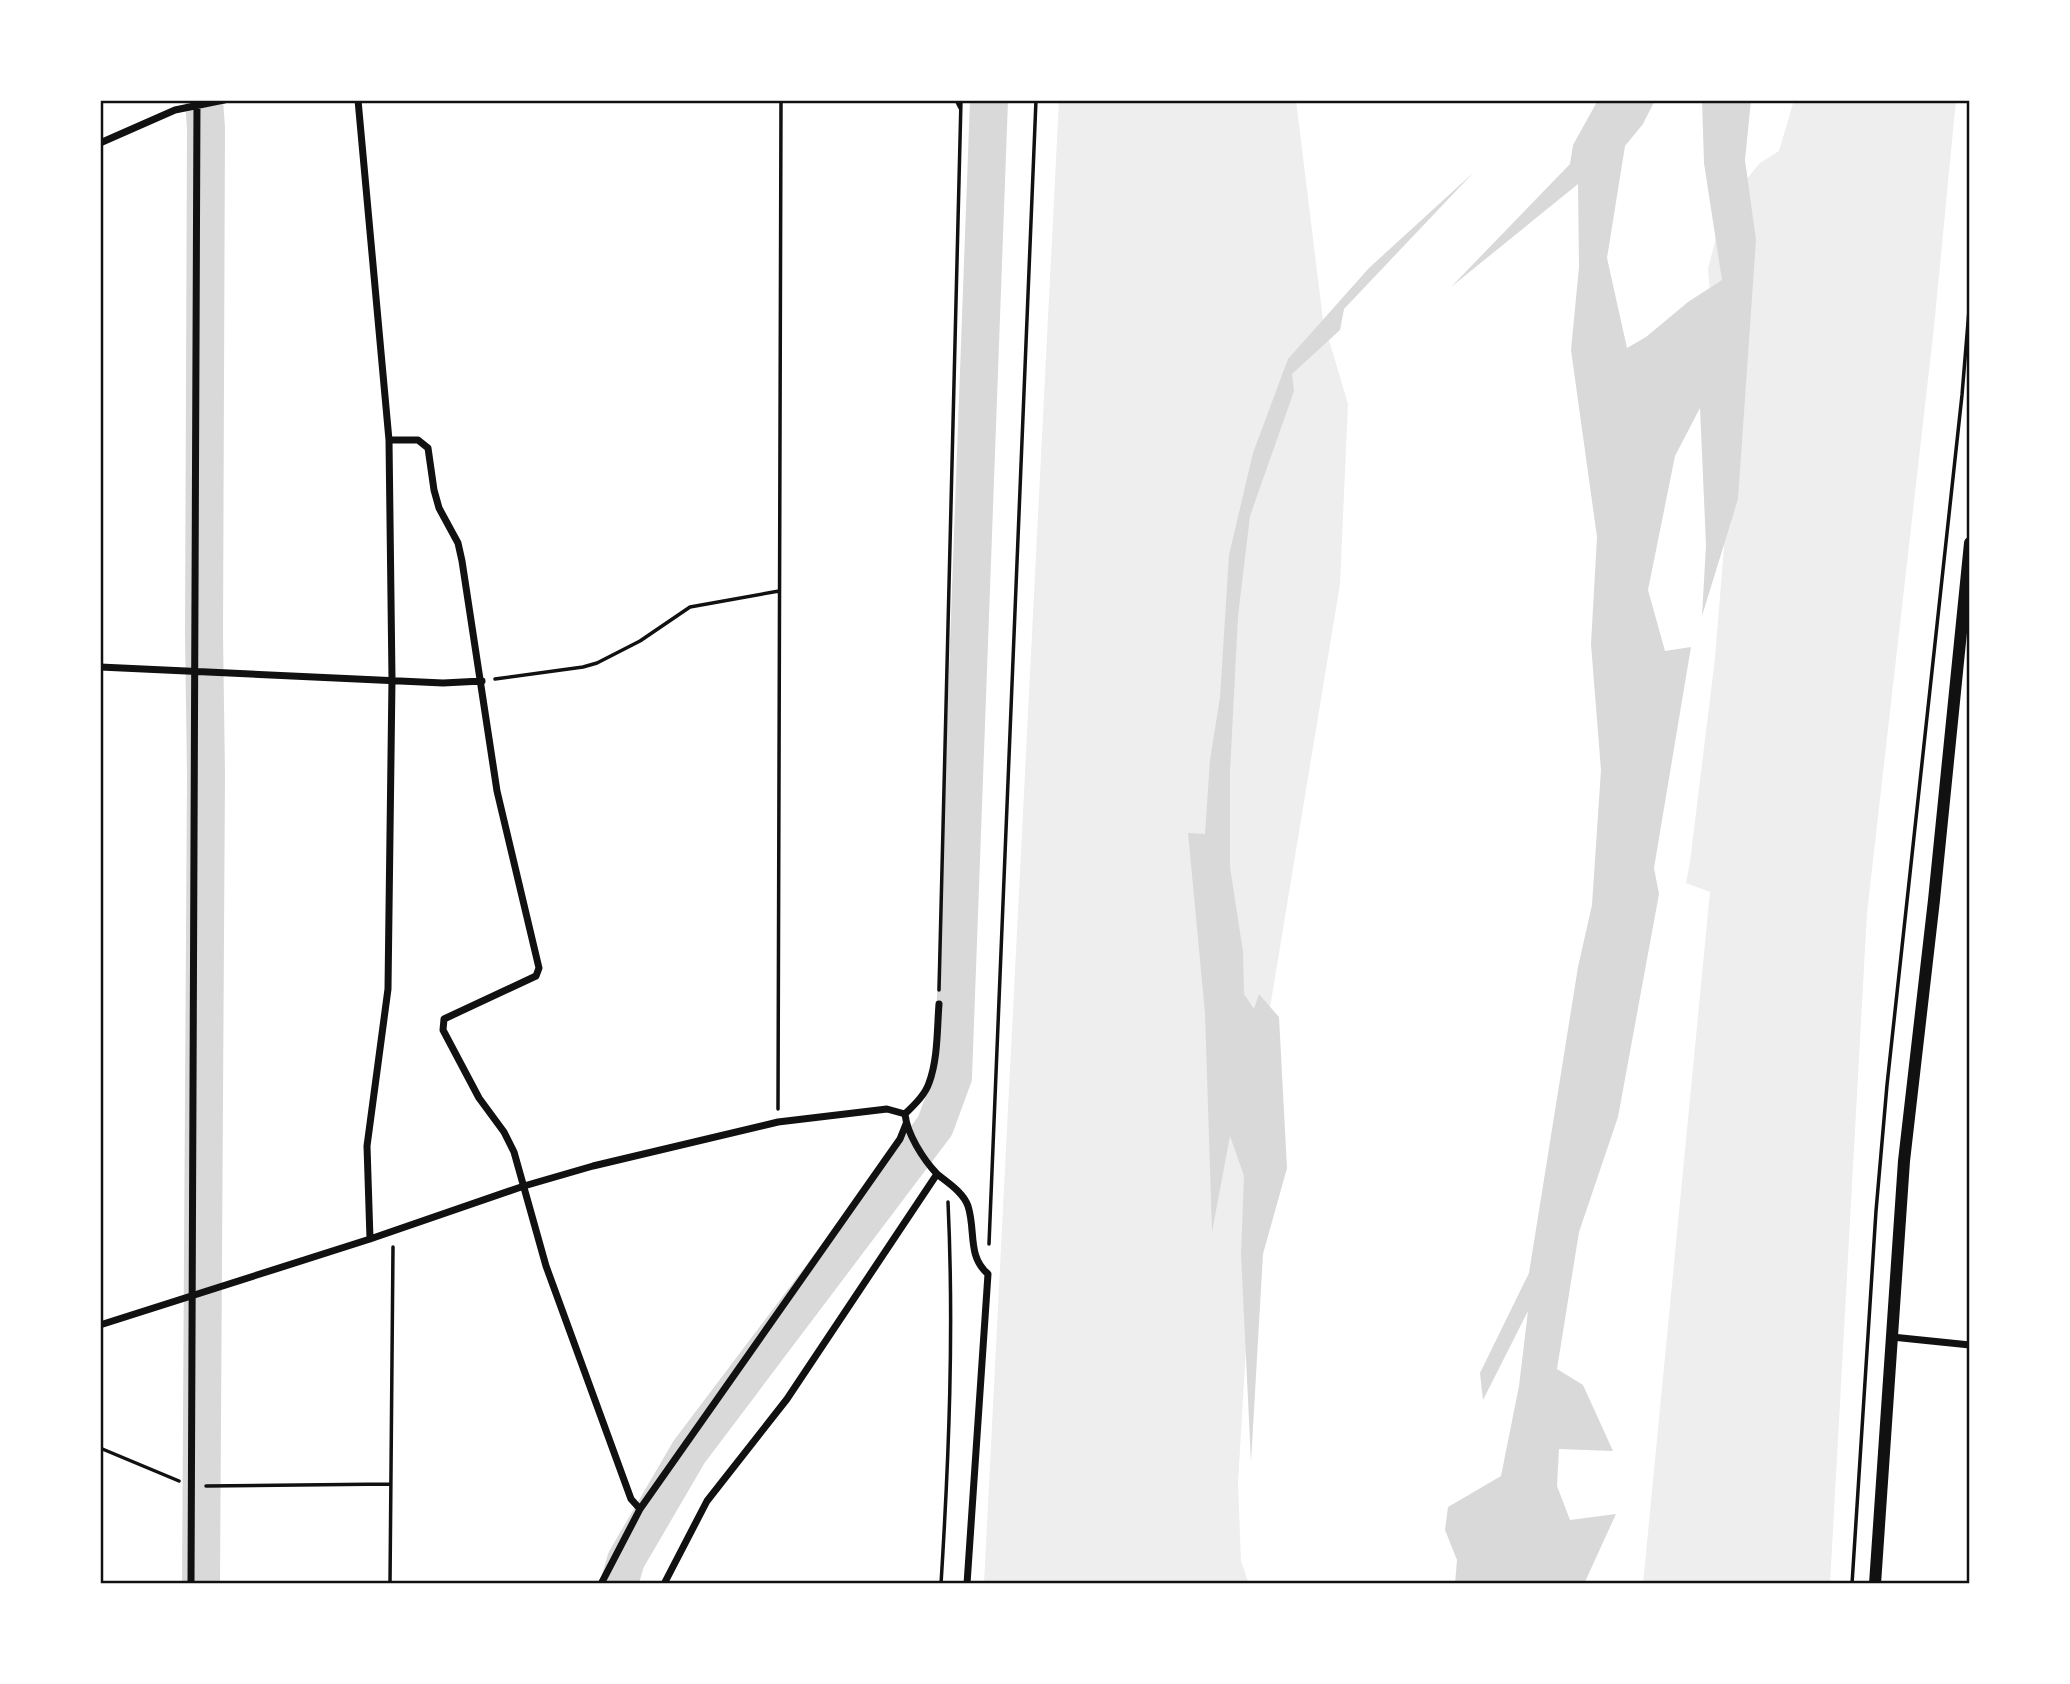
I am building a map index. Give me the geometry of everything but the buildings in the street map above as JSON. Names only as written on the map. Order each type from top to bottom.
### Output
[{"type":"street","points":[[100,143],[197,102],[224,100]]},
{"type":"street","points":[[358,100],[389,440],[392,679],[388,989],[367,1146],[370,1239]]},
{"type":"street","points":[[191,1584],[197,102]]},
{"type":"street","points":[[389,440],[418,440],[428,448],[436,499],[446,524],[458,542],[482,681],[497,791],[539,968],[536,976],[444,1019],[443,1030],[479,1098],[514,1152],[546,1266],[631,1499],[640,1509]]},
{"type":"street","points":[[1875,1584],[1904,1161],[1934,900],[1970,543]]},
{"type":"street","points":[[100,667],[443,682],[482,681]]},
{"type":"street","points":[[905,1114],[929,1084],[934,1063],[939,1004]]},
{"type":"street","points":[[100,1325],[370,1239],[524,1186],[593,1166],[778,1122],[887,1109],[905,1114]]},
{"type":"street","points":[[905,1114],[906,1124],[930,1167],[961,1193],[972,1225],[973,1249],[978,1266],[988,1274],[967,1584]]},
{"type":"street","points":[[601,1584],[640,1509],[900,1139],[906,1124]]},
{"type":"street","points":[[664,1584],[707,1501],[787,1399],[937,1174]]},
{"type":"street","points":[[1892,1337],[1970,1345]]},
{"type":"path","points":[[778,1122],[781,100]]},
{"type":"path","points":[[939,1004],[961,110],[958,100]]},
{"type":"path","points":[[988,1274],[1036,100]]},
{"type":"path","points":[[1852,1584],[1875,1211],[1970,298]]},
{"type":"path","points":[[482,681],[597,663],[640,641],[690,607],[779,591]]},
{"type":"path","points":[[940,1584],[948,1464],[952,1311],[947,1182]]},
{"type":"path","points":[[390,1584],[394,1230]]},
{"type":"path","points":[[100,1448],[191,1486],[390,1484]]},
{"type":"shaded area","points":[[1059,100],[1296,100],[1323,320],[1348,404],[1340,584],[1264,1044],[1238,1483],[1241,1561],[1249,1584],[984,1584]]},
{"type":"shaded area","points":[[1598,100],[1655,100],[1643,124],[1625,146],[1607,258],[1627,348],[1646,337],[1688,302],[1722,280],[1704,163],[1702,100],[1751,100],[1745,160],[1756,240],[1738,499],[1702,616],[1706,545],[1700,408],[1675,456],[1648,590],[1665,651],[1691,647],[1654,868],[1659,894],[1618,1117],[1579,1232],[1557,1369],[1583,1385],[1613,1451],[1559,1449],[1557,1486],[1570,1520],[1616,1514],[1584,1584],[1455,1584],[1457,1560],[1445,1530],[1448,1507],[1501,1476],[1519,1386],[1528,1311],[1483,1400],[1480,1373],[1529,1273],[1578,967],[1592,905],[1601,770],[1591,644],[1597,537],[1571,350],[1579,267],[1578,184],[1451,287],[1570,164],[1573,145]]},
{"type":"shaded area","points":[[1794,100],[1956,100],[1934,327],[1867,913],[1830,1584],[1643,1584],[1710,892],[1686,883],[1715,658],[1724,547],[1716,363],[1708,269],[1719,226],[1739,188],[1760,163],[1779,151]]},
{"type":"shaded area","points":[[1474,172],[1344,309],[1340,330],[1292,374],[1294,391],[1250,516],[1238,616],[1230,772],[1230,867],[1243,952],[1244,994],[1254,1009],[1259,994],[1279,1017],[1287,1168],[1263,1254],[1251,1462],[1241,1254],[1244,1176],[1230,1136],[1212,1232],[1205,1013],[1188,833],[1205,834],[1210,760],[1220,697],[1229,555],[1253,453],[1288,359],[1369,268]]},
{"type":"waterway","points":[[201,1584],[206,774],[204,100]]},
{"type":"waterway","points":[[619,1584],[626,1560],[689,1452],[935,1126],[953,1077],[989,100]]}]
